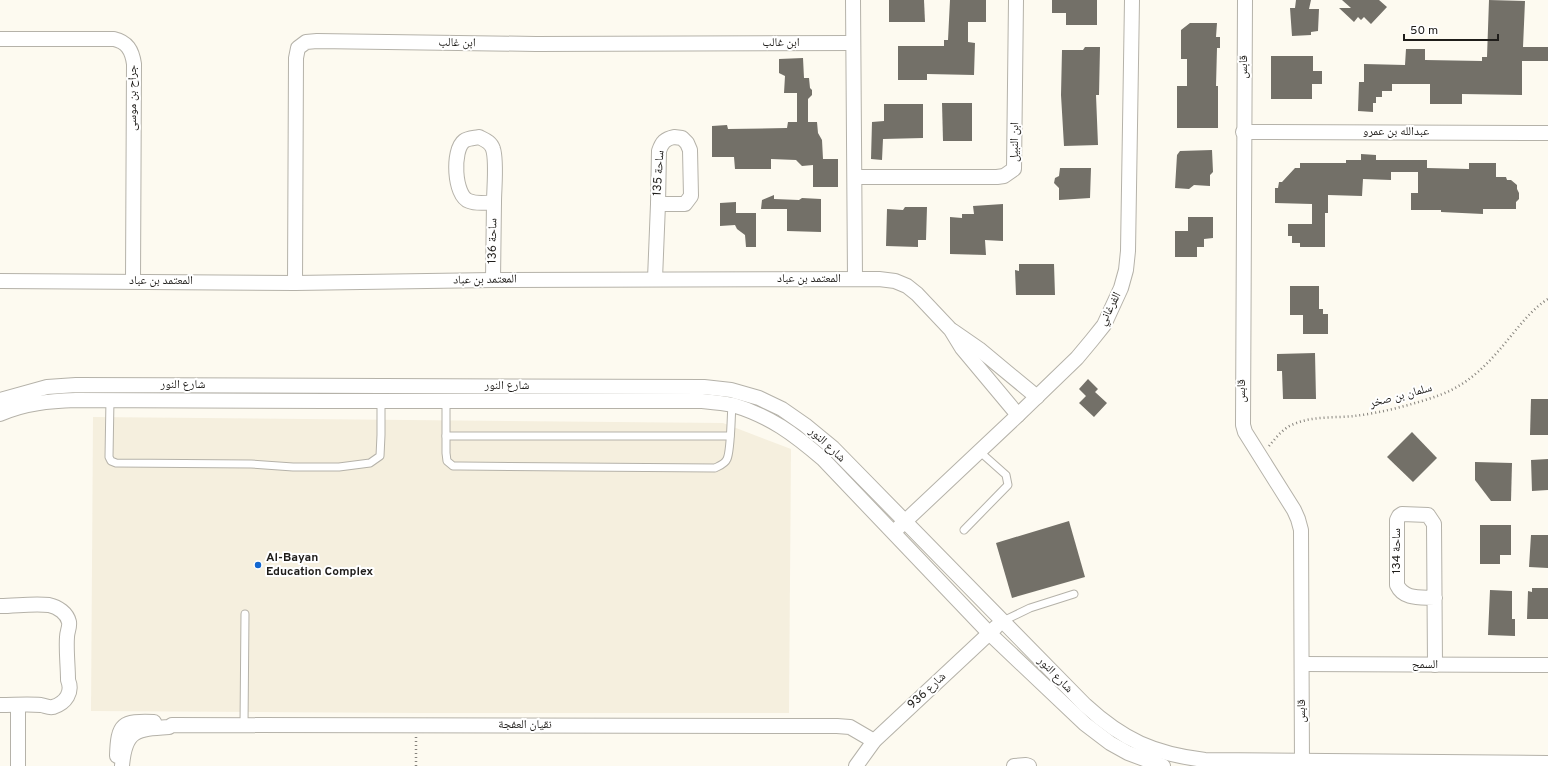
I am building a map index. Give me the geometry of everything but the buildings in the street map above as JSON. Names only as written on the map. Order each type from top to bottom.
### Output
[{"type":"street","points":[[853,0],[855,279]]},
{"type":"street","name":"ابن النبيل","points":[[855,177],[997,177],[1004,176],[1014,169],[1016,0]]},
{"type":"street","name":"الفرغاني","points":[[894,533],[904,521],[1077,358],[1104,324],[1121,288],[1126,270],[1130,223],[1132,0]]},
{"type":"street","name":"قابس","points":[[1245,0],[1243,132],[1243,425],[1245,432],[1294,510],[1301,530],[1302,764]]},
{"type":"street","name":"جراح بن موسى","points":[[0,39],[114,39],[121,41],[128,47],[132,54],[134,64],[133,281]]},
{"type":"street","name":"ابن غالب","points":[[295,282],[296,58],[298,48],[306,42],[536,44],[853,43]]},
{"type":"street","name":"عبدالله بن عمرو","points":[[1243,132],[1548,133]]},
{"type":"street","name":"ساحة 136","points":[[493,280],[494,202],[494,156],[493,148],[487,140],[479,137],[464,141],[456,156],[460,192],[463,198],[468,201],[475,203],[494,202]]},
{"type":"street","name":"ساحة 135","points":[[655,279],[659,151],[661,144],[667,139],[674,137],[682,138],[687,143],[690,150],[691,196],[685,204],[658,204]]},
{"type":"street","name":"المعتمد بن عباد","points":[[0,281],[295,282],[655,279],[855,279],[895,281],[907,286],[917,294],[951,330],[962,348],[1018,415]]},
{"type":"street","name":"المعتمد بن عباد","points":[[951,330],[979,349],[1036,397]]},
{"type":"street","name":"شارع النور","points":[[0,400],[47,387],[76,385],[704,387],[731,390],[759,398],[782,409],[806,424],[833,448],[1085,705],[1116,731],[1150,748],[1205,763],[1508,765],[1548,763]]},
{"type":"street","points":[[441,386],[444,401]]},
{"type":"street","name":"شارع النور","points":[[0,414],[11,409],[47,401],[110,399],[702,401],[732,405],[776,422],[796,436],[823,459],[989,633],[1095,733],[1128,754],[1162,766]]},
{"type":"street","name":"ساحة 134","points":[[1435,598],[1405,595],[1397,585],[1397,520],[1402,514],[1428,515],[1434,524],[1435,598],[1435,665]]},
{"type":"street","points":[[0,705],[42,705],[49,708],[63,702],[70,690],[68,680],[67,635],[62,622],[53,614],[48,612],[6,606]]},
{"type":"street","name":"شارع 936","points":[[856,766],[874,741],[1003,621]]},
{"type":"street","name":"السمح","points":[[1302,664],[1548,665]]},
{"type":"street","points":[[18,706],[18,766]]},
{"type":"street","name":"نقيان العفجة","points":[[117,766],[118,736],[120,731],[128,724],[142,722],[169,723],[172,725],[837,726],[850,727],[874,741]]},
{"type":"street","name":"نقيان العفجة","points":[[122,766],[124,748],[130,736],[136,732],[169,727],[172,725]]},
{"type":"street","points":[[1014,766],[1029,766]]},
{"type":"lane","points":[[110,399],[108,451],[111,461],[116,463],[251,464],[316,467],[356,466],[370,463],[380,456],[382,435],[381,401]]},
{"type":"lane","points":[[444,401],[447,461],[453,466],[715,468],[723,464],[727,459],[732,405]]},
{"type":"lane","points":[[446,436],[730,436]]},
{"type":"lane","points":[[964,530],[1008,485],[1008,479],[1006,476],[980,451]]},
{"type":"lane","points":[[1003,621],[1030,608],[1074,594]]},
{"type":"lane","points":[[244,725],[245,614]]},
{"type":"path","name":"سلمان بن صخر","points":[[1261,457],[1278,435],[1292,424],[1366,414],[1421,402],[1442,394],[1461,384],[1480,371],[1531,313],[1541,303],[1548,299]]},
{"type":"path","points":[[416,725],[416,766]]},
{"type":"shaded area","points":[[93,417],[723,423],[791,449],[789,713],[91,711]]},
{"type":"place","name":"Al-Bayan Education Complex","points":[[258,565]]}]
